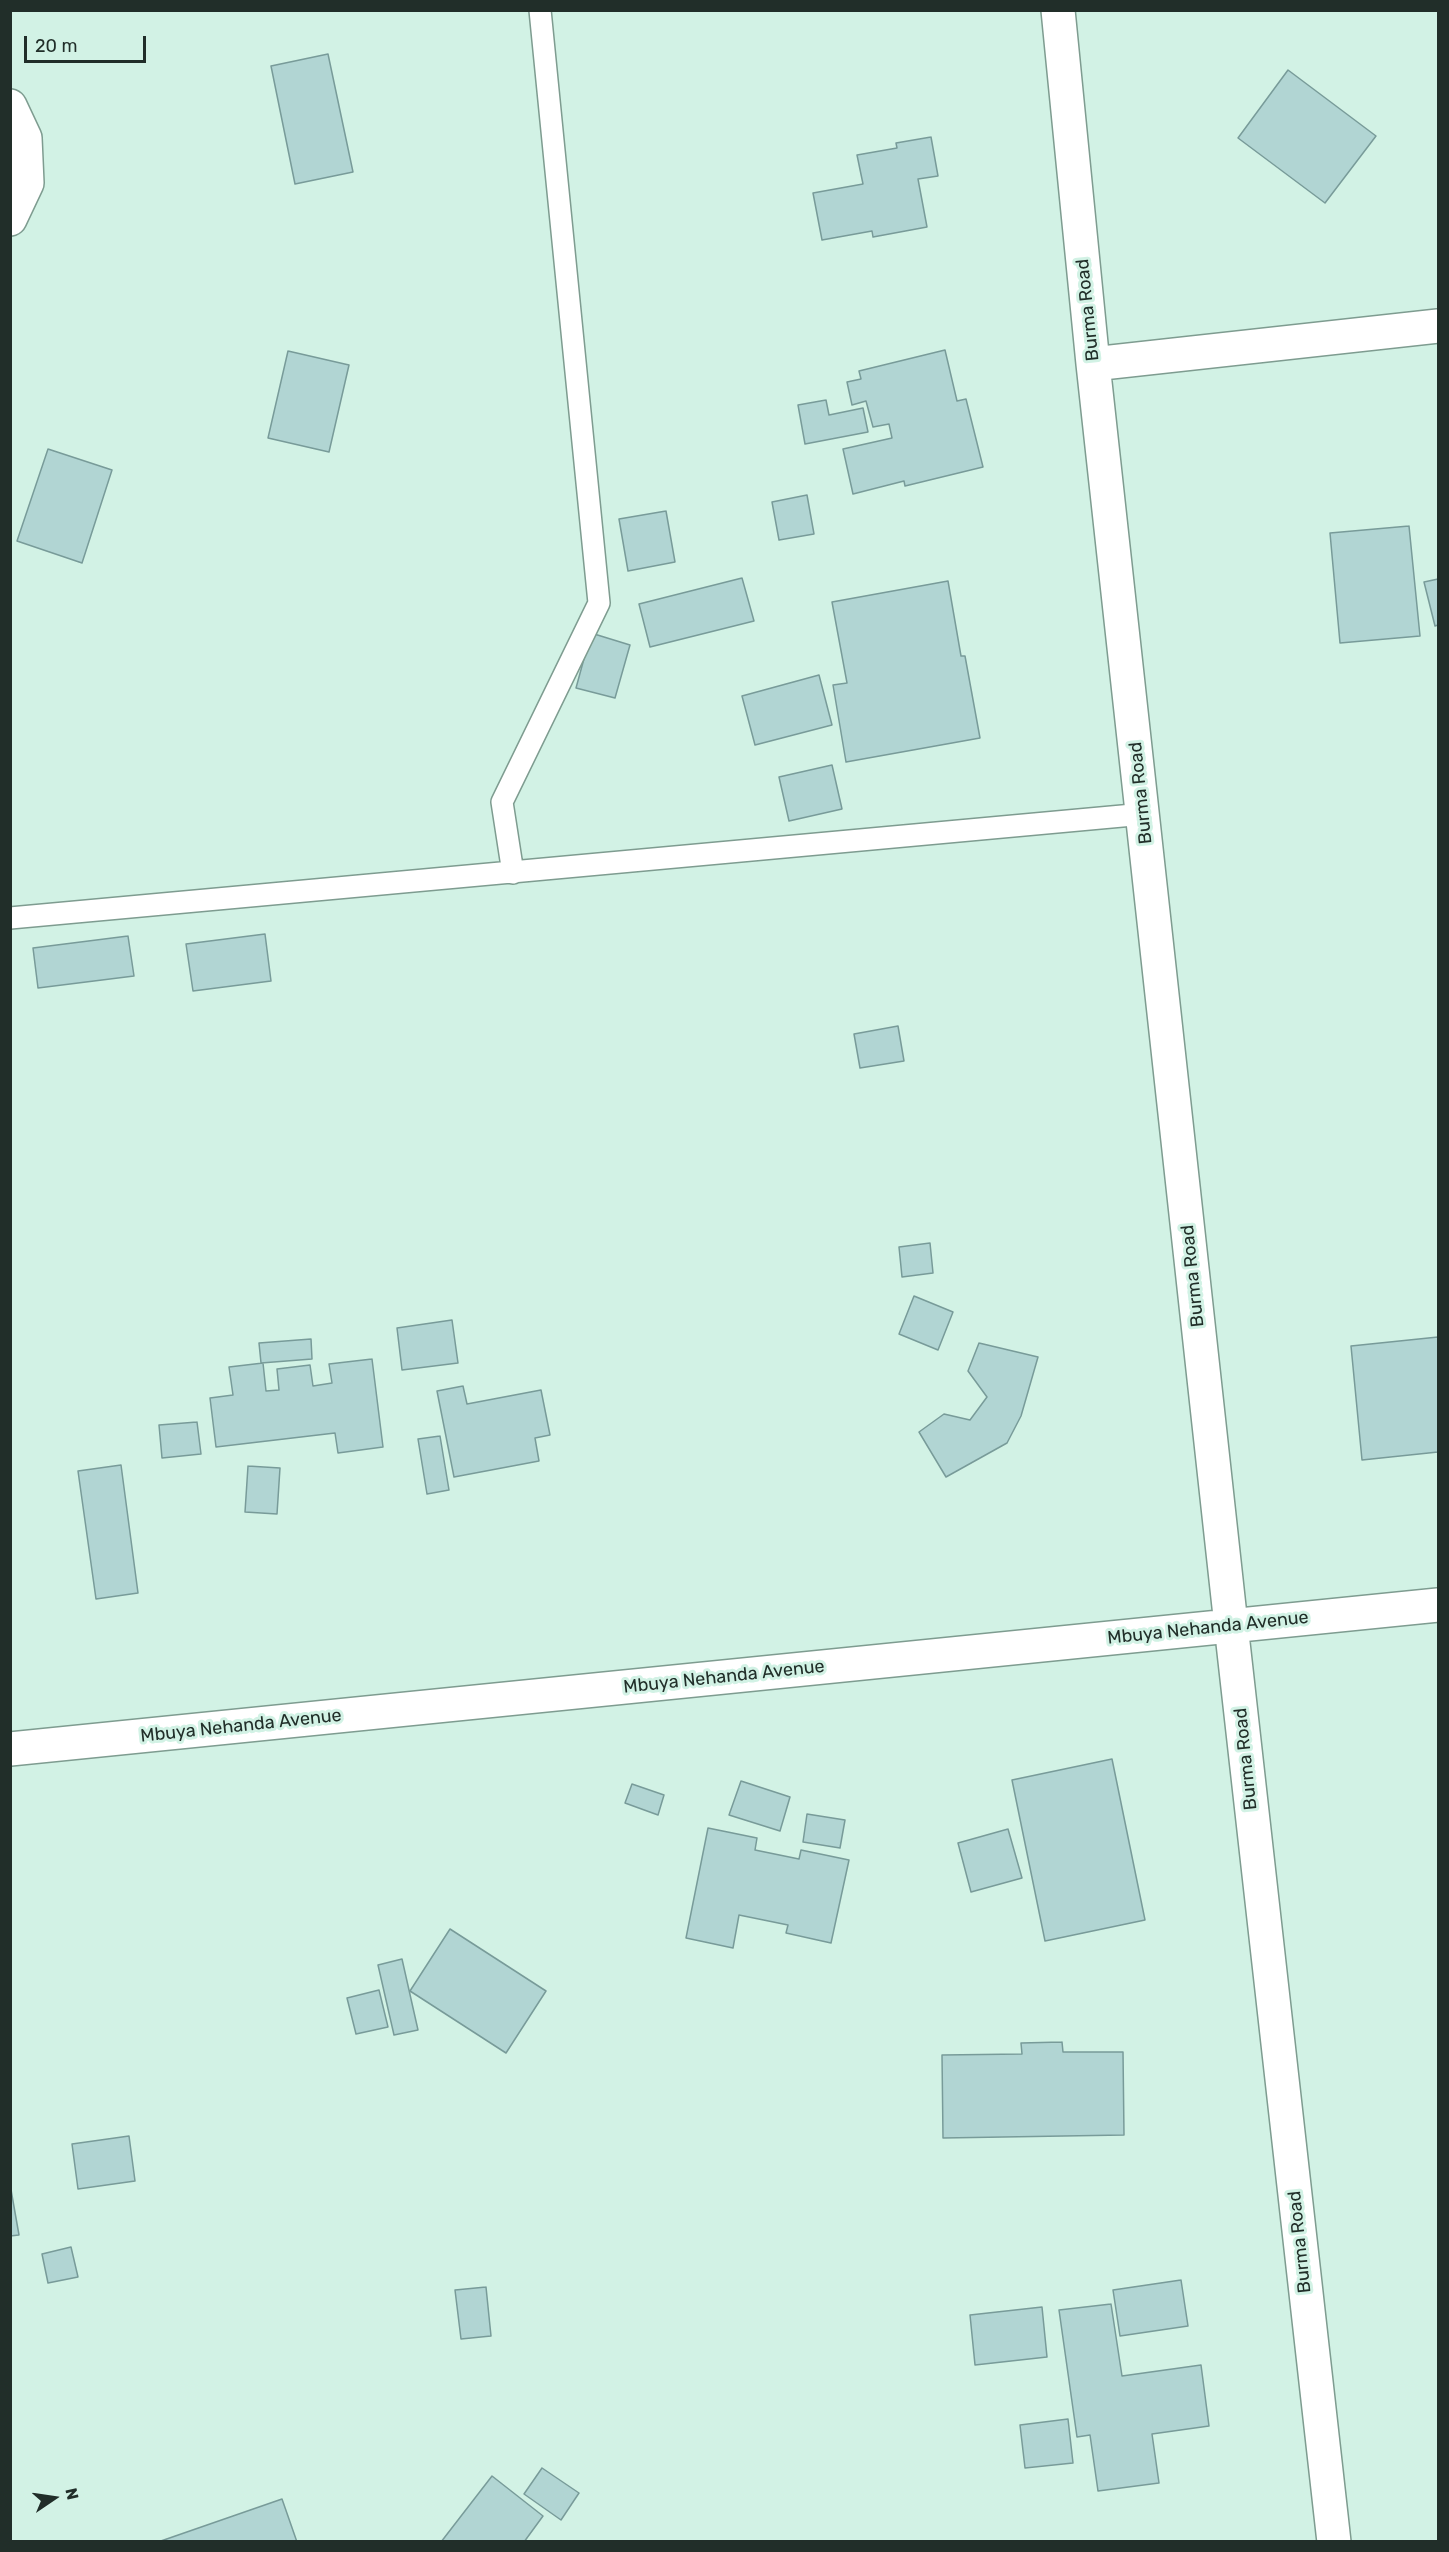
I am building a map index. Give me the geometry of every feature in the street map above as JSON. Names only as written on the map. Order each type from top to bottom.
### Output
[{"type":"street","name":"Burma Road","points":[[1058,10],[1094,364],[1231,1625],[1334,2541]]},
{"type":"street","points":[[10,106],[25,138],[27,183],[10,219]]},
{"type":"street","points":[[1094,364],[1438,326]]},
{"type":"street","name":"Mbuya Nehanda Avenue","points":[[10,1749],[1438,1605]]},
{"type":"lane","points":[[513,873],[502,802],[599,603],[540,10]]},
{"type":"lane","points":[[10,918],[1144,814]]},
{"type":"building","points":[[328,54],[353,172],[295,184],[271,66]]},
{"type":"building","points":[[1288,70],[1376,136],[1325,203],[1238,138]]},
{"type":"building","points":[[931,137],[938,176],[918,179],[927,227],[873,237],[872,231],[822,240],[813,193],[863,184],[857,155],[897,148],[896,143]]},
{"type":"building","points":[[945,350],[957,401],[966,399],[983,467],[905,486],[904,481],[853,494],[843,449],[892,438],[889,424],[873,427],[866,401],[852,405],[847,382],[861,379],[859,371]]},
{"type":"building","points":[[288,351],[349,365],[329,452],[268,438]]},
{"type":"building","points":[[826,400],[829,415],[863,408],[868,432],[805,444],[798,405]]},
{"type":"building","points":[[48,449],[112,470],[82,563],[17,541]]},
{"type":"building","points":[[807,495],[814,534],[779,540],[772,502]]},
{"type":"building","points":[[666,511],[675,562],[628,571],[619,519]]},
{"type":"building","points":[[1409,526],[1420,636],[1340,643],[1330,533]]},
{"type":"building","points":[[742,578],[754,621],[650,647],[639,604]]},
{"type":"building","points":[[1438,579],[1438,625],[1435,626],[1424,582]]},
{"type":"building","points":[[948,581],[961,656],[965,656],[980,738],[846,762],[833,685],[847,683],[832,602]]},
{"type":"building","points":[[591,633],[630,645],[615,698],[576,688]]},
{"type":"building","points":[[819,675],[832,725],[755,745],[742,696]]},
{"type":"building","points":[[832,765],[842,809],[789,821],[779,777]]},
{"type":"building","points":[[265,934],[271,981],[193,991],[186,944]]},
{"type":"building","points":[[128,936],[134,976],[38,988],[33,948]]},
{"type":"building","points":[[898,1026],[904,1061],[860,1068],[854,1034]]},
{"type":"building","points":[[930,1243],[933,1273],[902,1277],[899,1247]]},
{"type":"building","points":[[914,1296],[953,1312],[938,1350],[899,1334]]},
{"type":"building","points":[[452,1320],[458,1363],[402,1370],[397,1328]]},
{"type":"building","points":[[1438,1337],[1438,1452],[1362,1460],[1351,1346]]},
{"type":"building","points":[[311,1339],[312,1359],[261,1363],[259,1343]]},
{"type":"building","points":[[979,1343],[1038,1357],[1021,1416],[1007,1443],[946,1477],[919,1432],[944,1414],[970,1420],[987,1397],[968,1371]]},
{"type":"building","points":[[372,1359],[383,1447],[338,1453],[335,1433],[216,1447],[210,1398],[233,1395],[229,1367],[263,1363],[266,1391],[279,1390],[277,1369],[310,1365],[313,1386],[332,1383],[329,1364]]},
{"type":"building","points":[[463,1386],[467,1404],[541,1390],[550,1435],[535,1438],[539,1461],[454,1477],[437,1391]]},
{"type":"building","points":[[197,1422],[201,1454],[162,1458],[159,1425]]},
{"type":"building","points":[[440,1436],[449,1490],[427,1494],[418,1439]]},
{"type":"building","points":[[121,1465],[138,1593],[96,1599],[78,1471]]},
{"type":"building","points":[[248,1466],[280,1468],[277,1514],[245,1512]]},
{"type":"building","points":[[1112,1759],[1145,1920],[1045,1941],[1012,1780]]},
{"type":"building","points":[[741,1781],[790,1797],[780,1831],[729,1815]]},
{"type":"building","points":[[632,1784],[664,1795],[658,1815],[625,1803]]},
{"type":"building","points":[[807,1814],[845,1820],[840,1848],[803,1842]]},
{"type":"building","points":[[708,1828],[757,1838],[755,1850],[799,1859],[801,1850],[849,1860],[831,1943],[786,1933],[788,1925],[739,1915],[733,1948],[686,1938]]},
{"type":"building","points":[[1008,1829],[1022,1878],[971,1892],[958,1843]]},
{"type":"building","points":[[450,1929],[546,1991],[506,2053],[410,1991]]},
{"type":"building","points":[[402,1959],[418,2030],[394,2035],[378,1965]]},
{"type":"building","points":[[379,1990],[388,2027],[356,2034],[347,1998]]},
{"type":"building","points":[[1062,2042],[1063,2052],[1123,2052],[1124,2135],[943,2138],[942,2055],[1022,2054],[1021,2043]]},
{"type":"building","points":[[129,2136],[135,2181],[78,2189],[72,2144]]},
{"type":"building","points":[[10,2184],[19,2235],[10,2236]]},
{"type":"building","points":[[71,2247],[78,2277],[48,2283],[42,2254]]},
{"type":"building","points":[[1181,2280],[1188,2326],[1120,2336],[1113,2290]]},
{"type":"building","points":[[486,2287],[491,2336],[461,2339],[455,2290]]},
{"type":"building","points":[[1111,2304],[1122,2376],[1201,2365],[1209,2426],[1152,2434],[1159,2483],[1098,2491],[1090,2435],[1077,2437],[1059,2310]]},
{"type":"building","points":[[1042,2307],[1047,2357],[975,2365],[970,2315]]},
{"type":"building","points":[[1068,2419],[1073,2463],[1025,2468],[1020,2425]]},
{"type":"building","points":[[542,2468],[579,2493],[561,2520],[524,2494]]},
{"type":"building","points":[[492,2476],[543,2516],[524,2542],[441,2542]]},
{"type":"building","points":[[282,2499],[297,2542],[158,2542]]}]
